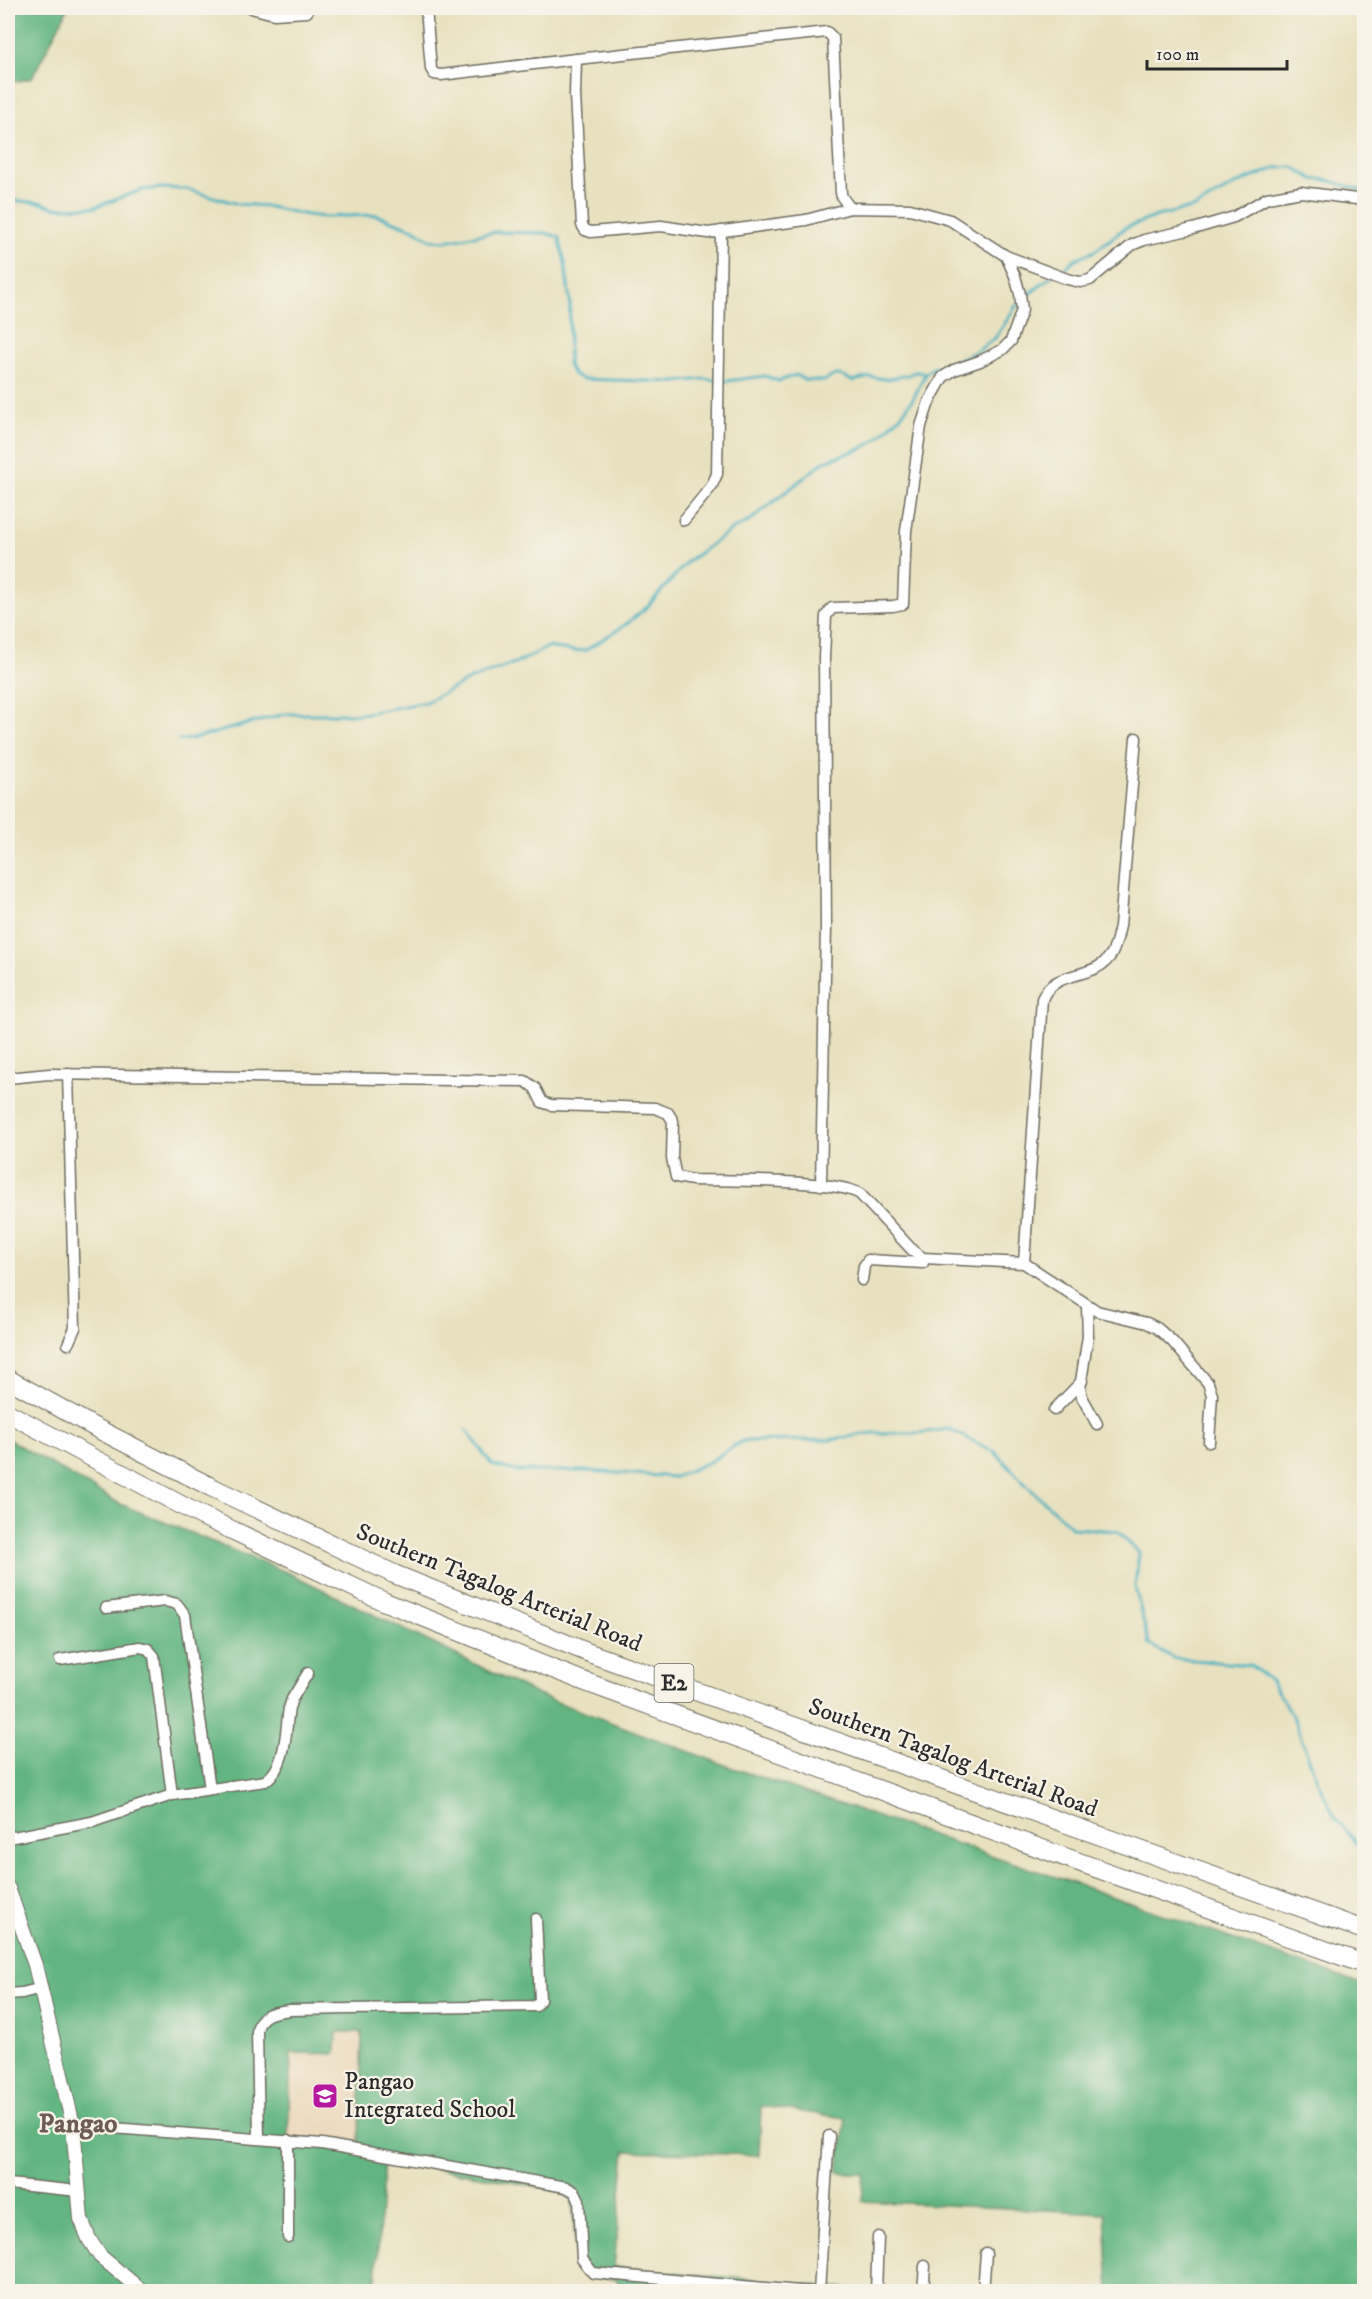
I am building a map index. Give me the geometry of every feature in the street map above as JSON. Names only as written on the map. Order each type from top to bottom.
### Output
[{"type":"highway","name":"Southern Tagalog Arterial Road","points":[[8,1379],[96,1428],[211,1487],[394,1574],[592,1654],[1365,1930]]},
{"type":"highway","name":"E2","points":[[8,1413],[200,1515],[385,1602],[594,1685],[981,1827],[1365,1964]]},
{"type":"main road","points":[[8,1888],[19,1914],[42,1988],[73,2125],[81,2219],[89,2239],[100,2256],[143,2292]]},
{"type":"street","points":[[251,8],[274,14],[307,12]]},
{"type":"street","points":[[426,8],[431,69],[434,74],[441,75],[827,32],[833,38],[841,193],[850,208]]},
{"type":"street","points":[[576,59],[576,118],[582,225],[585,230],[591,232],[661,226],[708,233],[806,220],[850,208],[910,209],[945,219],[1006,256],[1080,282],[1090,280],[1132,245],[1234,217],[1267,198],[1301,192],[1365,200]]},
{"type":"street","points":[[684,520],[716,478],[721,231]]},
{"type":"street","points":[[821,1185],[826,926],[824,669],[826,616],[832,608],[903,604],[906,531],[926,410],[940,382],[948,373],[974,364],[1002,350],[1011,341],[1022,310],[1020,294],[1006,256]]},
{"type":"street","points":[[1024,1263],[1042,999],[1046,989],[1053,983],[1093,969],[1112,954],[1120,926],[1136,738]]},
{"type":"street","points":[[68,1074],[75,1328],[68,1344]]},
{"type":"street","points":[[8,1078],[68,1074],[525,1081],[535,1088],[542,1102],[551,1105],[654,1108],[668,1113],[673,1121],[672,1158],[676,1177],[821,1185],[849,1189],[860,1194],[914,1252],[923,1258],[1024,1263],[1087,1306],[1104,1314],[1148,1323],[1172,1341],[1208,1383],[1212,1395],[1209,1442]]},
{"type":"street","points":[[862,1280],[864,1266],[868,1260],[923,1263],[923,1258]]},
{"type":"street","points":[[1087,1306],[1088,1336],[1082,1397],[1097,1424]]},
{"type":"street","points":[[1054,1410],[1082,1381]]},
{"type":"street","points":[[106,1608],[165,1601],[177,1604],[185,1615],[210,1789]]},
{"type":"street","points":[[60,1660],[140,1647],[148,1649],[154,1656],[172,1795]]},
{"type":"street","points":[[8,1838],[92,1822],[172,1795],[265,1781],[275,1774],[280,1765],[292,1699],[308,1673]]},
{"type":"street","points":[[258,2138],[257,2032],[262,2018],[268,2014],[290,2010],[536,2006],[540,2000],[536,1919]]},
{"type":"street","points":[[8,1994],[22,1994],[42,1988]]},
{"type":"street","points":[[73,2125],[322,2144],[566,2187],[575,2193],[579,2200],[582,2259],[593,2273],[811,2292]]},
{"type":"street","points":[[819,2292],[829,2136]]},
{"type":"street","points":[[288,2140],[288,2237]]},
{"type":"street","points":[[8,2184],[79,2190]]},
{"type":"street","points":[[876,2292],[878,2238]]},
{"type":"street","points":[[984,2292],[986,2253]]},
{"type":"street","points":[[923,2292],[925,2266]]},
{"type":"shaded area","name":"Pangao Integrated School","points":[[337,2032],[362,2032],[360,2143],[288,2138],[291,2053],[335,2054]]},
{"type":"green space","points":[[8,8],[68,8],[32,78],[8,83]]},
{"type":"green space","points":[[8,1439],[120,1504],[291,1574],[538,1695],[730,1767],[1079,1885],[1364,1985],[1364,2291],[1109,2291],[1105,2213],[862,2201],[864,2174],[838,2172],[846,2118],[761,2106],[759,2155],[625,2151],[614,2267],[880,2291],[625,2291],[616,2279],[584,2276],[577,2265],[572,2200],[561,2191],[384,2159],[376,2282],[383,2291],[8,2291]],"holes":[[[337,2032],[362,2032],[359,2142],[288,2138],[291,2053],[336,2054]]]},
{"type":"waterway","points":[[8,15],[12,8]]},
{"type":"waterway","points":[[1059,274],[1075,259],[1095,251],[1125,228],[1157,216],[1196,207],[1236,184],[1276,168],[1293,167],[1313,179],[1327,180],[1364,191]]},
{"type":"waterway","points":[[8,200],[42,203],[55,208],[95,207],[142,190],[186,189],[238,204],[265,206],[307,215],[323,217],[376,215],[416,230],[431,240],[444,241],[495,232],[545,233],[559,237],[570,302],[568,365],[573,374],[582,379],[675,382],[704,379],[727,381],[765,376],[779,381],[796,375],[805,380],[824,381],[840,375],[853,381],[870,377],[886,379],[915,372],[926,373]]},
{"type":"waterway","points":[[1023,299],[1051,277]]},
{"type":"waterway","points":[[178,740],[192,739],[285,714],[361,714],[426,702],[469,680],[523,660],[548,647],[574,651],[586,650],[625,625],[647,607],[688,561],[733,529],[748,522],[825,461],[863,448],[878,438],[903,413],[926,373],[933,368],[941,367],[979,350],[996,337],[1018,303]]},
{"type":"waterway","points":[[467,1430],[492,1465],[516,1471],[589,1471],[675,1477],[711,1461],[742,1441],[829,1440],[872,1433],[918,1433],[949,1429],[995,1452],[1027,1486],[1073,1528],[1117,1531],[1139,1553],[1135,1587],[1149,1644],[1173,1658],[1250,1665],[1270,1680],[1292,1714],[1319,1785],[1336,1819],[1364,1851]]},
{"type":"place","name":"Pangao Integrated School","points":[[325,2096]]},
{"type":"district","name":"Pangao","points":[[78,2124]]}]
